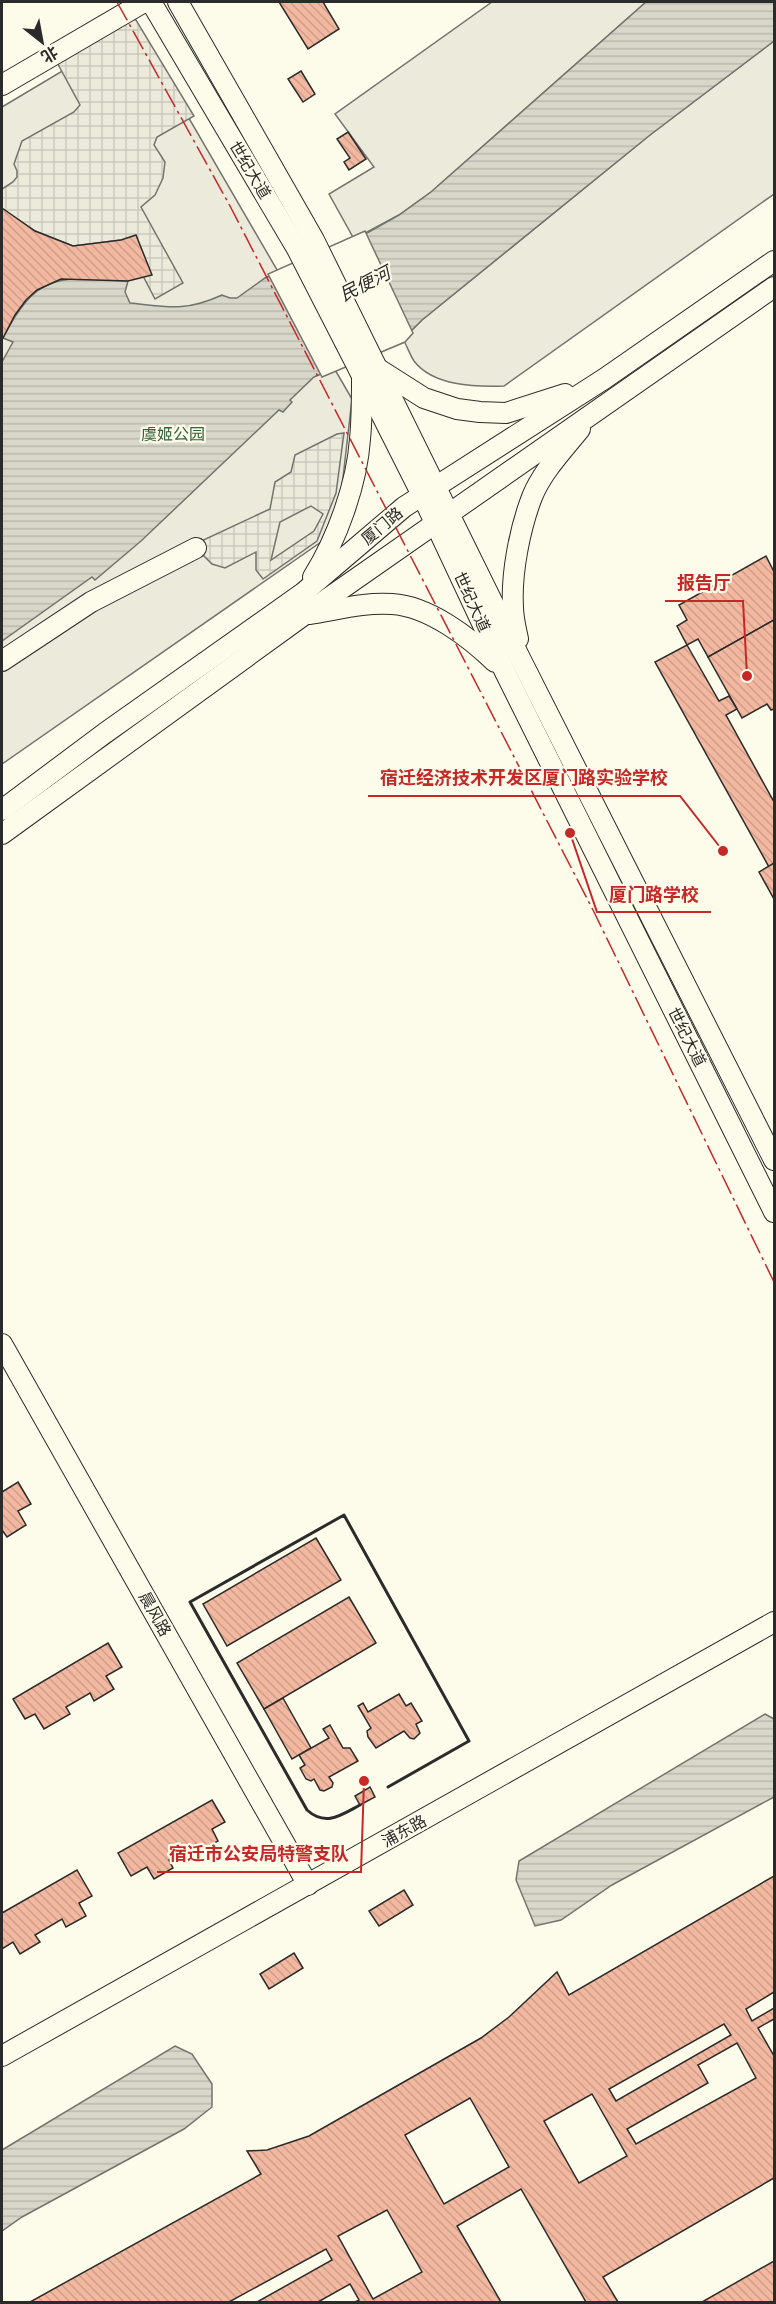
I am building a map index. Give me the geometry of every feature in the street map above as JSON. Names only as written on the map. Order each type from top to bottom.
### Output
[{"type":"street","points":[[2,85],[144,2]]},
{"type":"street","name":"世纪大道","points":[[151,2],[368,367]]},
{"type":"street","name":"世纪大道","points":[[178,2],[314,240],[368,367],[442,517],[505,672],[774,1212]]},
{"type":"street","name":"厦门路","points":[[2,810],[114,726],[303,593],[404,507],[604,379],[774,261]]},
{"type":"street","name":"厦门路","points":[[2,834],[442,517],[774,287]]},
{"type":"street","points":[[303,593],[326,557],[346,506],[355,472],[368,367],[424,398],[457,409],[480,412],[506,413],[604,379]]},
{"type":"street","points":[[521,660],[513,607],[514,586],[516,558],[532,496],[555,459],[598,408]]},
{"type":"street","name":"世纪大道","points":[[442,517],[521,660],[774,1161]]},
{"type":"street","points":[[2,661],[91,602],[196,548]]},
{"type":"street","points":[[304,615],[371,605],[394,604],[417,610],[455,628],[476,643],[505,672]]},
{"type":"street","name":"晨风路","points":[[2,1344],[308,1885]]},
{"type":"street","name":"浦东路","points":[[2,2056],[774,1622]]},
{"type":"green space","points":[[492,2],[646,2],[431,192],[399,215],[354,239],[329,194],[374,167],[335,114]]},
{"type":"green space","name":"虞姬公园","points":[[136,27],[352,399],[341,495],[321,542],[2,764],[2,107]]},
{"type":"green space","points":[[774,41],[774,194],[504,386],[468,385],[443,380],[432,376],[414,361],[403,339],[422,320],[650,135]]},
{"type":"shaded area","points":[[121,15],[136,20],[194,116],[157,137],[154,145],[165,162],[163,178],[155,195],[141,207],[183,283],[155,299],[126,243],[121,240],[73,246],[35,231],[15,218],[2,226],[2,189],[17,177],[14,164],[22,141],[74,112],[80,105],[53,55]]},
{"type":"shaded area","points":[[344,433],[336,493],[317,541],[263,579],[256,570],[256,552],[225,568],[212,564],[196,548],[197,543],[270,509],[275,482],[291,472],[295,455],[337,434]],"holes":[[[311,506],[323,514],[314,531],[271,560],[280,522]]]},
{"type":"water","name":"民便河","points":[[646,2],[774,2],[774,41],[650,135],[422,320],[403,339],[314,377],[290,400],[292,402],[283,412],[279,410],[141,541],[95,580],[92,577],[2,641],[2,362],[13,342],[3,338],[27,300],[40,289],[53,283],[85,279],[128,281],[125,292],[130,303],[176,307],[197,304],[222,295],[237,298],[265,278],[367,233],[399,215],[431,192]]},
{"type":"water","points":[[765,1714],[774,1719],[774,1797],[612,1885],[561,1920],[535,1926],[516,1880],[519,1861]]},
{"type":"water","points":[[175,2046],[192,2054],[212,2084],[212,2107],[184,2129],[22,2217],[2,2231],[2,2150]]},
{"type":"pier","points":[[365,231],[413,333],[405,342],[322,377],[268,274]]},
{"type":"building","points":[[279,2],[323,2],[339,29],[308,49]]},
{"type":"building","points":[[301,71],[315,94],[303,102],[288,79]]},
{"type":"building","points":[[348,132],[366,159],[349,170],[344,162],[350,158],[337,139]]},
{"type":"building","points":[[2,208],[35,231],[73,246],[121,240],[136,235],[152,275],[128,281],[61,279],[37,290],[26,300],[3,338]]},
{"type":"building","points":[[766,556],[774,572],[774,620],[708,657],[698,639],[687,645],[677,626],[687,620],[679,605]]},
{"type":"building","points":[[774,620],[774,709],[771,710],[767,704],[742,718],[708,657]]},
{"type":"building","points":[[687,645],[719,701],[729,696],[737,709],[726,715],[774,802],[774,863],[769,867],[655,662]]},
{"type":"building","points":[[774,863],[774,899],[759,872]]},
{"type":"building","points":[[18,1482],[31,1504],[18,1511],[26,1525],[7,1537],[2,1530],[2,1492]]},
{"type":"building","points":[[316,1538],[341,1580],[227,1646],[203,1604]]},
{"type":"building","points":[[349,1597],[376,1643],[264,1709],[237,1663]]},
{"type":"building","points":[[108,1643],[122,1667],[106,1676],[114,1689],[94,1701],[90,1693],[66,1707],[70,1714],[44,1729],[35,1714],[25,1719],[13,1699]]},
{"type":"building","points":[[399,1694],[406,1706],[411,1703],[422,1721],[416,1724],[420,1733],[414,1739],[404,1731],[376,1748],[368,1737],[367,1731],[371,1728],[358,1706],[363,1703],[368,1712]]},
{"type":"building","points":[[283,1698],[311,1748],[292,1759],[264,1709]]},
{"type":"building","points":[[330,1725],[343,1748],[350,1748],[358,1761],[329,1777],[333,1783],[332,1787],[324,1791],[320,1790],[314,1779],[311,1781],[306,1779],[300,1768],[305,1765],[299,1755],[329,1738],[323,1729]]},
{"type":"building","points":[[370,1787],[375,1797],[360,1805],[355,1796]]},
{"type":"building","points":[[212,1800],[225,1822],[212,1829],[218,1841],[200,1851],[196,1844],[169,1860],[173,1868],[154,1879],[147,1867],[131,1876],[118,1853]]},
{"type":"building","points":[[77,1870],[92,1896],[79,1903],[86,1916],[66,1927],[62,1919],[35,1935],[40,1942],[20,1954],[13,1942],[2,1949],[2,1913]]},
{"type":"building","points":[[774,1876],[774,1992],[746,2009],[752,2021],[774,2008],[774,2019],[758,2028],[774,2056],[774,2178],[603,2277],[618,2302],[586,2302],[521,2189],[457,2226],[501,2302],[355,2302],[359,2300],[350,2284],[318,2302],[257,2302],[332,2260],[326,2249],[229,2302],[30,2302],[261,2174],[247,2151],[267,2150],[309,2136],[481,2038],[509,2017],[557,1972],[569,1995]],"holes":[[[724,2024],[731,2035],[616,2101],[609,2089]],[[737,2043],[756,2078],[636,2144],[627,2129],[708,2083],[698,2065]],[[592,2094],[627,2156],[579,2183],[544,2121]],[[470,2098],[509,2167],[444,2204],[405,2135]],[[387,2210],[422,2272],[373,2299],[338,2236]]]},
{"type":"building","points":[[404,1890],[413,1905],[379,1926],[369,1911]]},
{"type":"building","points":[[294,1953],[303,1968],[269,1989],[260,1974]]},
{"type":"building","points":[[774,2261],[774,2302],[702,2302]]},
{"type":"wall","points":[[360,1805],[334,1818],[327,1819],[307,1810],[190,1602],[344,1515],[469,1741],[388,1787]]},
{"type":"power","points":[[117,2],[230,206],[594,912],[774,1282]]},
{"type":"place","name":"报告厅","points":[[747,676]]},
{"type":"place","name":"厦门路学校","points":[[570,833]]},
{"type":"place","name":"宿迁经济技术开发区厦门路实验学校","points":[[723,851]]},
{"type":"place","name":"宿迁市公安局特警支队","points":[[364,1781]]}]
